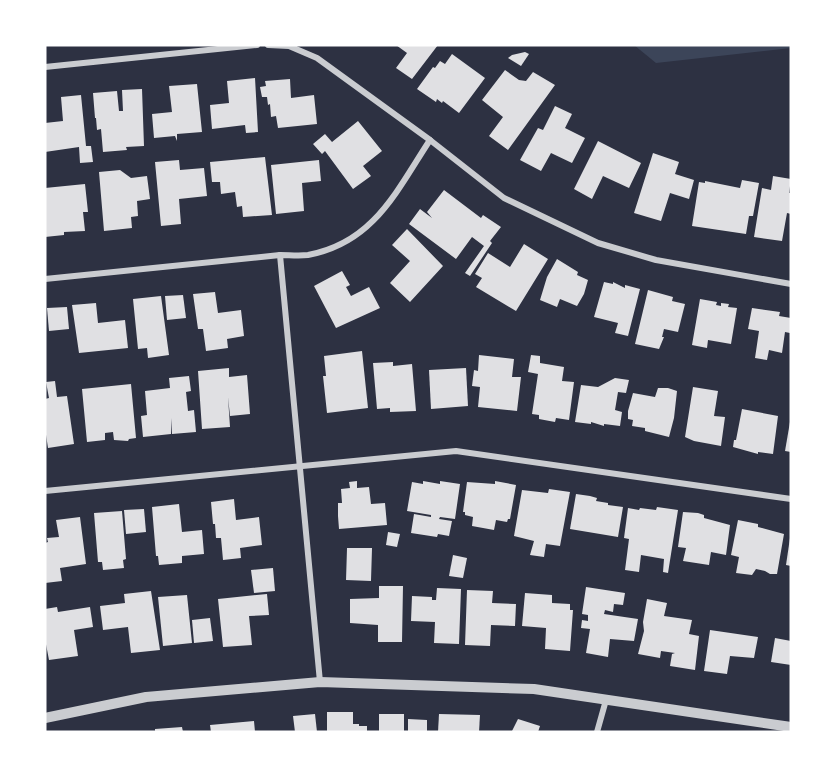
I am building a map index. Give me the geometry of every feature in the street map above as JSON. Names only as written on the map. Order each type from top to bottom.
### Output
[{"type":"street","points":[[45,67],[257,45]]},
{"type":"street","points":[[268,45],[289,46],[317,58],[430,140],[504,198],[598,243],[656,260],[791,284]]},
{"type":"street","points":[[45,279],[280,255],[308,255],[347,242],[366,229],[384,209],[430,140]]},
{"type":"street","points":[[280,255],[320,682]]},
{"type":"street","points":[[45,491],[456,451],[791,498]]},
{"type":"street","points":[[45,718],[146,697],[320,682],[534,689],[791,727]]},
{"type":"street","points":[[597,732],[606,700]]},
{"type":"shaded area","points":[[634,45],[791,45],[791,48],[656,63]]},
{"type":"building","points":[[396,45],[438,45],[412,79],[396,68],[407,53]]},
{"type":"building","points":[[525,52],[529,54],[521,66],[508,58],[512,55]]},
{"type":"building","points":[[452,54],[485,78],[459,113],[443,101],[442,103],[437,99],[436,102],[417,89],[433,67],[435,68],[440,61],[445,64]]},
{"type":"building","points":[[505,70],[519,80],[526,81],[533,72],[555,85],[508,150],[489,136],[503,117],[482,100]]},
{"type":"building","points":[[255,78],[258,132],[246,133],[245,125],[212,129],[210,105],[229,103],[227,81]]},
{"type":"building","points":[[290,79],[291,98],[314,95],[317,124],[278,128],[276,116],[271,117],[270,104],[268,105],[267,97],[262,97],[260,87],[266,86],[265,81]]},
{"type":"building","points":[[197,84],[202,132],[177,134],[177,141],[175,136],[154,138],[152,114],[172,112],[169,86]]},
{"type":"building","points":[[142,89],[144,146],[103,152],[101,129],[97,130],[93,93],[117,91],[119,111],[123,111],[122,90]]},
{"type":"building","points":[[81,95],[86,146],[91,146],[93,162],[80,163],[79,147],[45,152],[45,123],[63,121],[61,97]]},
{"type":"building","points":[[555,106],[572,114],[565,128],[585,138],[572,163],[551,153],[541,171],[520,160],[538,128],[543,130]]},
{"type":"building","points":[[358,121],[382,151],[363,166],[371,176],[353,189],[325,151],[322,154],[313,144],[325,134],[332,142]]},
{"type":"building","points":[[598,141],[641,163],[629,188],[603,176],[592,199],[574,189]]},
{"type":"building","points":[[653,153],[679,162],[675,174],[694,180],[689,199],[670,193],[661,221],[634,213]]},
{"type":"building","points":[[265,157],[272,215],[243,217],[242,206],[237,207],[235,192],[221,194],[220,182],[212,182],[210,162]]},
{"type":"building","points":[[179,160],[180,170],[204,168],[207,196],[179,199],[181,224],[161,226],[155,162]]},
{"type":"building","points":[[319,160],[321,181],[302,183],[304,211],[276,214],[271,165]]},
{"type":"building","points":[[120,170],[131,178],[147,176],[150,199],[137,201],[138,216],[131,217],[132,228],[104,231],[99,172]]},
{"type":"building","points":[[773,176],[791,179],[789,193],[791,193],[791,214],[787,213],[782,241],[754,237],[762,188],[771,190]]},
{"type":"building","points":[[742,180],[759,183],[753,216],[749,216],[746,234],[692,226],[699,182],[705,183],[705,181],[740,188]]},
{"type":"building","points":[[85,184],[88,212],[83,212],[85,231],[64,232],[64,235],[45,237],[45,188]]},
{"type":"building","points":[[444,190],[481,218],[483,215],[501,227],[490,241],[492,243],[470,276],[465,273],[484,246],[472,237],[456,259],[409,224],[420,209],[432,218],[427,212]]},
{"type":"building","points":[[407,229],[443,266],[410,302],[390,283],[410,261],[392,245]]},
{"type":"building","points":[[524,244],[548,259],[516,311],[476,287],[482,278],[475,274],[488,253],[510,267]]},
{"type":"building","points":[[557,259],[578,272],[577,275],[588,280],[577,306],[560,299],[557,307],[540,300],[547,277]]},
{"type":"building","points":[[342,271],[350,285],[346,287],[351,296],[369,287],[380,308],[336,328],[314,286]]},
{"type":"building","points":[[604,282],[613,284],[613,282],[625,288],[625,285],[640,289],[628,336],[615,333],[618,323],[594,317]]},
{"type":"building","points":[[648,290],[673,297],[672,301],[685,304],[678,332],[664,329],[662,337],[664,337],[659,349],[635,344]]},
{"type":"building","points":[[215,292],[218,313],[241,310],[244,336],[227,339],[228,348],[206,351],[203,329],[198,329],[193,294]]},
{"type":"building","points":[[183,295],[186,318],[167,320],[165,296]]},
{"type":"building","points":[[161,296],[169,355],[148,358],[147,348],[138,349],[133,299]]},
{"type":"building","points":[[700,299],[717,302],[716,305],[729,304],[728,307],[737,308],[731,344],[708,340],[707,348],[692,345]]},
{"type":"building","points":[[96,303],[98,323],[125,320],[128,348],[79,353],[72,305]]},
{"type":"building","points":[[67,307],[69,329],[49,331],[47,308]]},
{"type":"building","points":[[752,308],[780,312],[779,316],[791,318],[790,333],[785,332],[782,353],[769,350],[767,360],[755,358],[759,331],[748,329]]},
{"type":"building","points":[[362,351],[368,408],[327,413],[323,376],[326,376],[324,356]]},
{"type":"building","points":[[479,355],[514,359],[512,377],[521,377],[517,411],[478,407],[480,387],[472,386],[474,370],[478,371]]},
{"type":"building","points":[[531,355],[540,356],[540,363],[564,367],[562,381],[574,382],[569,420],[556,418],[555,422],[539,419],[539,415],[532,414],[538,374],[528,372]]},
{"type":"building","points":[[393,362],[393,366],[412,364],[416,411],[390,412],[390,408],[377,409],[373,363]]},
{"type":"building","points":[[229,368],[229,377],[247,375],[250,414],[230,416],[228,397],[230,427],[202,429],[198,371]]},
{"type":"building","points":[[466,368],[468,406],[431,409],[429,370]]},
{"type":"building","points":[[189,376],[191,391],[186,392],[188,411],[194,410],[196,432],[172,434],[171,418],[171,434],[143,437],[141,416],[147,415],[145,391],[170,388],[169,378]]},
{"type":"building","points":[[615,378],[629,380],[626,393],[618,392],[615,410],[622,412],[620,426],[575,422],[581,385],[598,387]]},
{"type":"building","points":[[55,381],[57,397],[67,396],[74,444],[48,448],[45,399],[49,398],[46,382]]},
{"type":"building","points":[[131,384],[136,438],[128,441],[114,440],[113,432],[105,433],[105,440],[87,442],[82,389]]},
{"type":"building","points":[[693,387],[718,391],[714,416],[725,417],[721,446],[685,437]]},
{"type":"building","points":[[658,388],[677,391],[669,437],[632,426],[633,420],[628,419],[633,393],[655,397]]},
{"type":"building","points":[[742,409],[778,416],[773,454],[758,452],[758,454],[733,447]]},
{"type":"building","points":[[791,422],[791,452],[785,451]]},
{"type":"building","points":[[357,481],[357,488],[369,487],[371,504],[385,503],[387,525],[339,529],[338,503],[342,503],[341,489],[350,488],[349,482]]},
{"type":"building","points":[[423,481],[460,484],[455,519],[440,517],[439,519],[452,521],[449,536],[438,534],[437,537],[411,533],[414,514],[431,517],[431,515],[407,511],[412,482],[423,484]]},
{"type":"building","points":[[495,481],[516,485],[510,519],[507,522],[496,520],[494,530],[472,526],[473,517],[463,512],[467,482],[495,484]]},
{"type":"building","points":[[549,489],[570,492],[560,546],[546,544],[544,557],[530,555],[534,541],[514,536],[522,490],[548,493]]},
{"type":"building","points":[[576,494],[597,498],[596,501],[608,503],[608,505],[623,507],[618,537],[570,529]]},
{"type":"building","points":[[234,499],[236,520],[259,517],[262,545],[240,548],[241,558],[223,560],[221,538],[216,538],[215,524],[213,524],[211,502]]},
{"type":"building","points":[[179,504],[182,532],[202,530],[204,554],[182,556],[182,563],[159,565],[158,556],[156,556],[152,507]]},
{"type":"building","points":[[657,507],[678,510],[668,573],[663,572],[664,559],[641,555],[639,572],[625,570],[629,539],[624,538],[628,508],[656,510]]},
{"type":"building","points":[[144,509],[146,532],[126,534],[124,510]]},
{"type":"building","points":[[122,511],[126,559],[123,560],[124,568],[103,570],[102,562],[98,562],[94,513]]},
{"type":"building","points":[[683,512],[698,513],[704,515],[704,518],[730,525],[726,555],[711,552],[709,565],[683,561],[686,548],[678,547]]},
{"type":"building","points":[[80,517],[86,564],[60,568],[62,581],[45,583],[45,543],[48,542],[47,538],[59,537],[56,520]]},
{"type":"building","points":[[738,520],[758,524],[758,527],[784,534],[777,574],[756,569],[752,575],[736,573],[739,557],[731,555]]},
{"type":"building","points":[[388,532],[400,534],[397,547],[386,545]]},
{"type":"building","points":[[791,538],[791,566],[786,565]]},
{"type":"building","points":[[347,548],[372,548],[371,581],[346,580]]},
{"type":"building","points":[[453,555],[467,558],[463,578],[449,576]]},
{"type":"building","points":[[273,568],[275,591],[254,593],[251,570]]},
{"type":"building","points":[[379,586],[403,586],[402,642],[378,642],[378,625],[350,623],[350,599],[379,598]]},
{"type":"building","points":[[586,587],[625,593],[623,605],[614,604],[613,612],[605,610],[604,614],[638,619],[634,641],[610,639],[608,657],[586,653],[590,629],[581,628],[582,620],[588,621],[588,615],[582,614]]},
{"type":"building","points":[[437,588],[461,589],[459,644],[434,643],[435,622],[411,621],[412,596],[432,597],[432,600],[436,600]]},
{"type":"building","points":[[467,590],[493,591],[492,603],[516,604],[515,626],[491,625],[490,646],[465,645]]},
{"type":"building","points":[[151,591],[160,650],[131,653],[128,627],[103,630],[100,606],[125,603],[124,594]]},
{"type":"building","points":[[525,593],[552,595],[552,603],[570,604],[570,610],[573,610],[570,651],[545,649],[546,628],[522,626]]},
{"type":"building","points":[[267,594],[269,615],[249,616],[252,645],[223,647],[218,599]]},
{"type":"building","points":[[187,595],[192,643],[163,646],[158,597]]},
{"type":"building","points":[[647,599],[667,603],[664,616],[692,620],[689,634],[699,636],[695,670],[670,666],[672,654],[675,653],[661,651],[660,658],[638,654],[644,631],[643,622]]},
{"type":"building","points":[[57,607],[58,612],[90,607],[93,627],[74,630],[78,656],[49,660],[45,639],[45,609]]},
{"type":"building","points":[[210,618],[213,641],[194,643],[192,620]]},
{"type":"building","points":[[710,630],[758,637],[754,658],[730,656],[727,674],[704,671]]},
{"type":"building","points":[[775,638],[791,641],[791,665],[771,662]]},
{"type":"building","points":[[327,712],[353,712],[353,724],[367,726],[367,732],[327,732]]},
{"type":"building","points":[[315,714],[317,732],[295,732],[293,716]]},
{"type":"building","points":[[379,714],[404,714],[404,732],[379,732]]},
{"type":"building","points":[[439,714],[480,715],[479,732],[438,732]]},
{"type":"building","points":[[408,719],[427,720],[427,732],[408,732]]},
{"type":"building","points":[[518,719],[540,726],[538,732],[512,731]]},
{"type":"building","points":[[254,721],[255,732],[211,732],[210,725]]},
{"type":"building","points":[[182,727],[183,732],[155,732],[155,729]]}]
